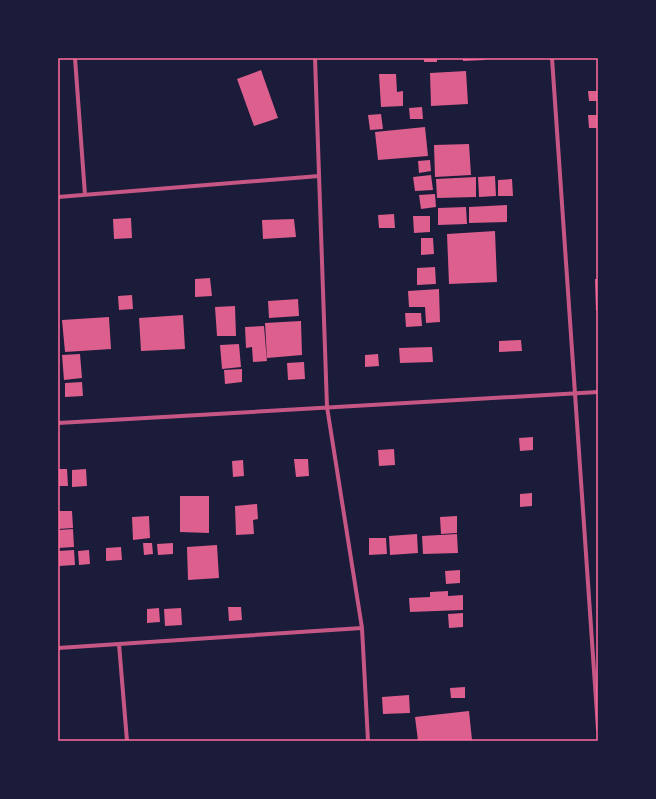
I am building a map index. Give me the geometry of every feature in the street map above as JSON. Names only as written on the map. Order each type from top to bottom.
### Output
[{"type":"street","points":[[75,58],[85,195]]},
{"type":"street","points":[[314,58],[328,407],[362,628],[368,741]]},
{"type":"street","points":[[552,58],[598,729]]},
{"type":"street","points":[[58,197],[319,176]]},
{"type":"street","points":[[58,423],[598,392]]},
{"type":"street","points":[[58,648],[362,628]]},
{"type":"street","points":[[119,644],[127,741]]},
{"type":"building","points":[[424,58],[437,58],[437,62],[424,62]]},
{"type":"building","points":[[463,58],[485,58],[485,60],[463,61]]},
{"type":"building","points":[[261,70],[278,118],[254,126],[237,79]]},
{"type":"building","points":[[466,71],[468,104],[431,106],[430,73]]},
{"type":"building","points":[[379,74],[396,74],[397,92],[403,91],[403,106],[381,107]]},
{"type":"building","points":[[588,91],[597,91],[598,101],[589,101]]},
{"type":"building","points":[[422,107],[423,119],[410,119],[409,108]]},
{"type":"building","points":[[381,114],[383,129],[370,130],[368,115]]},
{"type":"building","points":[[588,115],[598,115],[598,128],[589,128]]},
{"type":"building","points":[[425,127],[428,156],[378,160],[375,132]]},
{"type":"building","points":[[469,144],[471,175],[435,177],[434,145]]},
{"type":"building","points":[[430,160],[431,171],[419,173],[418,161]]},
{"type":"building","points":[[431,175],[433,190],[415,191],[413,177]]},
{"type":"building","points":[[495,176],[496,196],[479,197],[478,177]]},
{"type":"building","points":[[476,177],[476,197],[437,198],[436,179]]},
{"type":"building","points":[[512,179],[513,196],[498,196],[498,180]]},
{"type":"building","points":[[435,194],[436,207],[421,209],[419,195]]},
{"type":"building","points":[[507,205],[507,222],[469,223],[469,207]]},
{"type":"building","points":[[466,207],[467,224],[438,225],[438,208]]},
{"type":"building","points":[[394,214],[395,228],[379,228],[378,215]]},
{"type":"building","points":[[413,216],[430,216],[430,232],[414,233]]},
{"type":"building","points":[[131,218],[132,238],[114,239],[113,219]]},
{"type":"building","points":[[294,219],[296,237],[263,239],[262,220]]},
{"type":"building","points":[[495,231],[497,282],[449,284],[447,234]]},
{"type":"building","points":[[421,238],[433,238],[434,254],[421,255]]},
{"type":"building","points":[[435,267],[436,284],[417,285],[417,268]]},
{"type":"building","points":[[210,278],[212,296],[195,297],[195,279]]},
{"type":"building","points":[[595,279],[598,279],[598,311],[596,311]]},
{"type":"building","points":[[439,289],[440,322],[426,323],[425,307],[409,307],[408,291]]},
{"type":"building","points":[[132,295],[133,309],[119,310],[118,296]]},
{"type":"building","points":[[298,299],[299,316],[269,318],[268,301]]},
{"type":"building","points":[[235,306],[236,336],[217,336],[215,307]]},
{"type":"building","points":[[405,313],[421,313],[422,326],[406,327]]},
{"type":"building","points":[[183,315],[185,349],[141,351],[139,318]]},
{"type":"building","points":[[109,317],[111,349],[65,352],[62,320]]},
{"type":"building","points":[[301,321],[302,355],[267,358],[265,323]]},
{"type":"building","points":[[264,326],[267,361],[253,362],[252,347],[246,348],[245,327]]},
{"type":"building","points":[[521,340],[522,351],[499,352],[499,341]]},
{"type":"building","points":[[239,344],[241,367],[222,369],[220,345]]},
{"type":"building","points":[[432,347],[433,362],[400,363],[399,348]]},
{"type":"building","points":[[80,354],[82,378],[64,380],[62,355]]},
{"type":"building","points":[[378,354],[379,366],[365,367],[365,355]]},
{"type":"building","points":[[304,362],[305,379],[288,380],[287,363]]},
{"type":"building","points":[[242,369],[242,382],[225,384],[224,370]]},
{"type":"building","points":[[82,382],[83,396],[65,397],[65,383]]},
{"type":"building","points":[[533,437],[533,450],[520,451],[519,438]]},
{"type":"building","points":[[394,449],[395,465],[379,466],[378,450]]},
{"type":"building","points":[[294,459],[308,459],[309,476],[296,477]]},
{"type":"building","points":[[243,460],[244,476],[233,477],[232,461]]},
{"type":"building","points":[[58,469],[67,469],[68,486],[58,486]]},
{"type":"building","points":[[86,469],[87,486],[72,487],[72,470]]},
{"type":"building","points":[[532,493],[532,506],[520,507],[520,494]]},
{"type":"building","points":[[180,496],[209,496],[209,533],[180,532]]},
{"type":"building","points":[[257,504],[258,519],[253,520],[254,534],[236,535],[235,506]]},
{"type":"building","points":[[58,511],[72,511],[73,528],[58,529]]},
{"type":"building","points":[[149,516],[150,538],[133,540],[132,517]]},
{"type":"building","points":[[457,516],[457,533],[441,534],[440,517]]},
{"type":"building","points":[[73,529],[74,547],[58,548],[58,530]]},
{"type":"building","points":[[417,534],[418,553],[390,555],[389,536]]},
{"type":"building","points":[[457,534],[458,553],[423,554],[422,536]]},
{"type":"building","points":[[369,538],[386,538],[387,554],[369,555]]},
{"type":"building","points":[[143,543],[152,543],[153,554],[144,555]]},
{"type":"building","points":[[173,543],[173,554],[158,555],[157,544]]},
{"type":"building","points":[[217,545],[219,578],[188,580],[187,547]]},
{"type":"building","points":[[121,547],[122,560],[106,561],[106,548]]},
{"type":"building","points":[[74,550],[75,565],[59,566],[58,551]]},
{"type":"building","points":[[89,550],[90,564],[79,565],[78,551]]},
{"type":"building","points":[[460,570],[460,583],[446,584],[445,571]]},
{"type":"building","points":[[448,591],[448,596],[463,595],[463,610],[410,612],[409,598],[430,597],[430,592]]},
{"type":"building","points":[[228,607],[241,607],[242,620],[229,621]]},
{"type":"building","points":[[159,608],[160,622],[147,623],[147,609]]},
{"type":"building","points":[[181,608],[182,625],[165,626],[164,609]]},
{"type":"building","points":[[463,613],[463,627],[449,628],[448,614]]},
{"type":"building","points":[[465,687],[465,698],[451,698],[450,688]]},
{"type":"building","points":[[409,695],[410,713],[383,714],[382,697]]},
{"type":"building","points":[[469,711],[472,740],[418,741],[415,717]]}]
